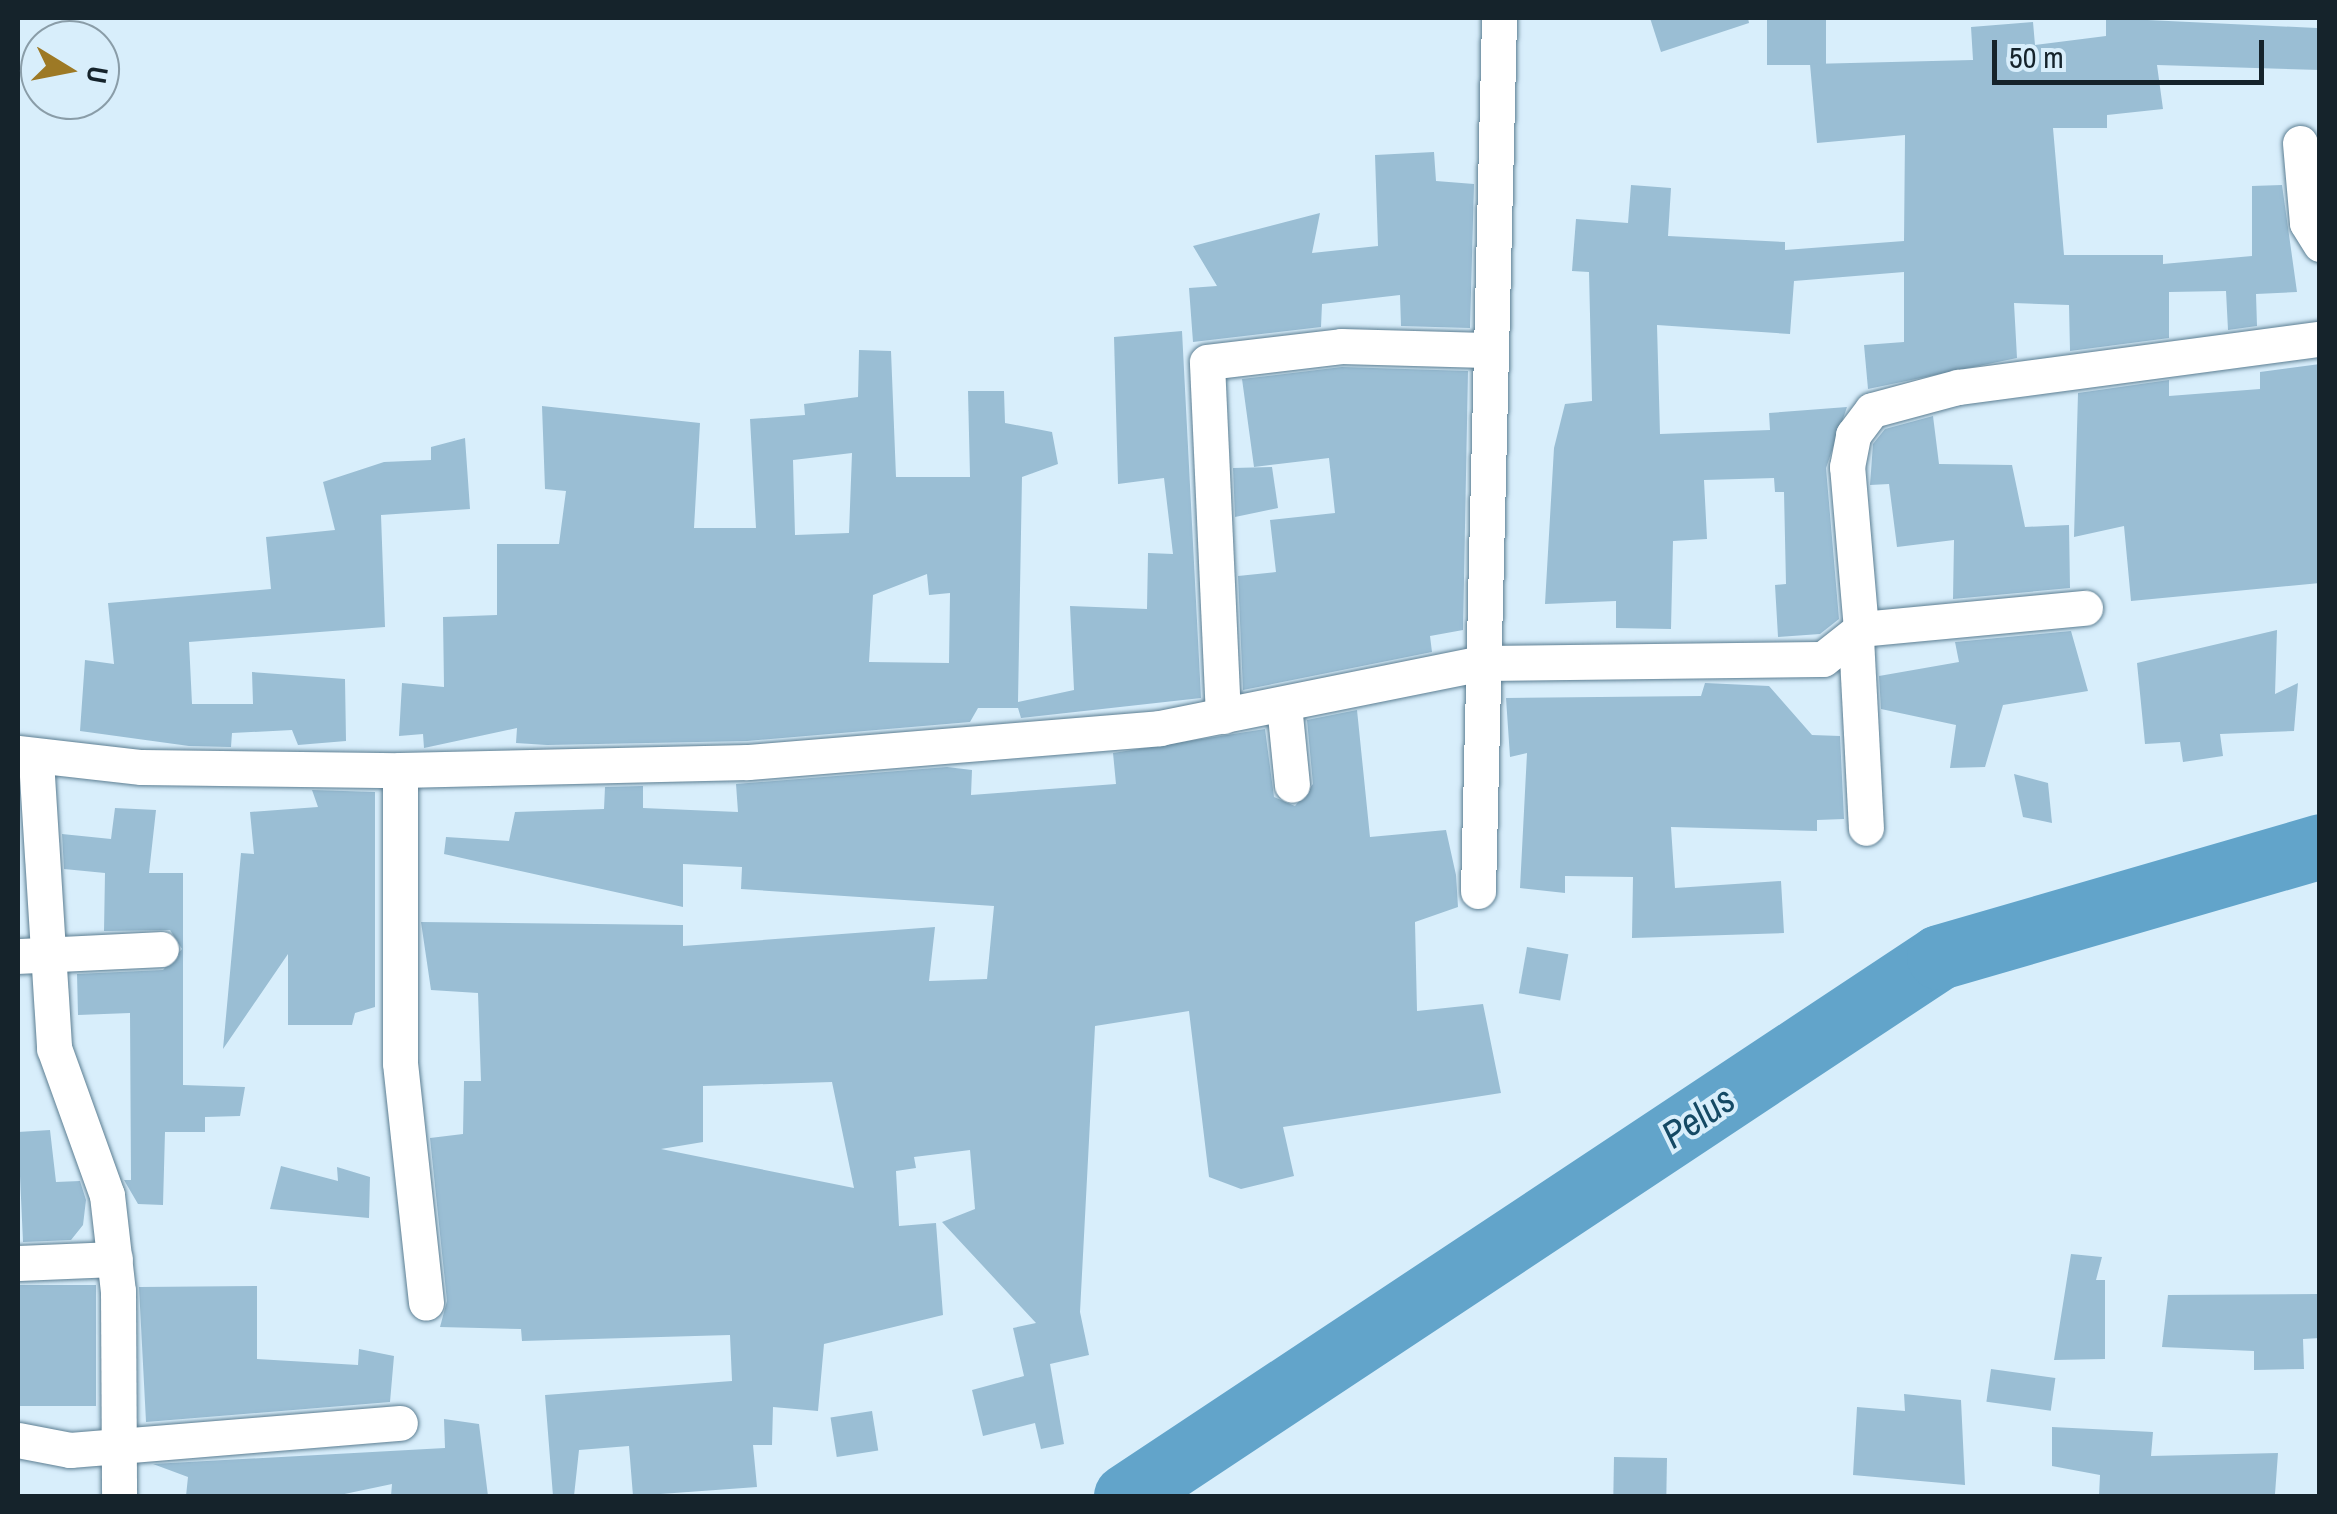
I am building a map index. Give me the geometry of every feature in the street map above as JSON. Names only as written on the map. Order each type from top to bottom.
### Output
[{"type":"street","points":[[1478,891],[1486,350],[1499,18]]},
{"type":"street","points":[[2300,143],[2307,223],[2320,244]]},
{"type":"street","points":[[1866,828],[1847,466],[1854,434],[1872,410],[1958,387],[2320,339]]},
{"type":"street","points":[[1223,716],[1207,362],[1341,346],[1486,350]]},
{"type":"street","points":[[119,1496],[121,1443],[114,1259],[107,1196],[54,1048],[31,954],[27,757],[400,770],[875,754],[1223,716],[1483,663],[1823,659],[1858,634],[2085,608]]},
{"type":"street","points":[[1284,705],[1292,785]]},
{"type":"street","points":[[400,770],[400,1063],[426,1303]]},
{"type":"street","points":[[31,954],[161,949]]},
{"type":"street","points":[[18,1263],[114,1259]]},
{"type":"street","points":[[18,1440],[70,1450],[400,1423]]},
{"type":"building","points":[[1650,18],[1748,18],[1749,23],[1661,52]]},
{"type":"building","points":[[1767,18],[1826,18],[1826,65],[1767,65]]},
{"type":"building","points":[[2106,18],[2317,28],[2320,70],[2157,65],[2163,109],[2107,115],[2107,128],[2053,128],[2064,255],[2163,255],[2163,264],[2252,256],[2252,186],[2282,185],[2297,292],[2256,294],[2257,326],[2228,330],[2226,291],[2169,292],[2169,338],[2070,351],[2069,305],[2014,303],[2017,358],[1868,389],[1864,345],[1904,342],[1904,272],[1794,281],[1790,334],[1657,325],[1660,434],[1770,430],[1769,413],[1847,407],[1826,468],[1839,619],[1820,634],[1778,637],[1775,585],[1786,584],[1784,492],[1775,492],[1774,478],[1704,480],[1707,539],[1673,541],[1671,629],[1616,628],[1616,601],[1545,604],[1554,448],[1565,404],[1592,401],[1589,272],[1572,271],[1576,219],[1628,223],[1631,185],[1671,188],[1668,236],[1785,242],[1785,250],[1904,241],[1905,135],[1817,143],[1810,64],[1973,60],[1971,27],[2033,22],[2035,45],[2106,36]]},
{"type":"building","points":[[1434,152],[1436,181],[1474,184],[1470,328],[1401,326],[1400,295],[1322,304],[1321,327],[1193,342],[1189,288],[1217,286],[1193,246],[1320,213],[1312,253],[1378,246],[1375,155]]},
{"type":"building","points":[[1182,331],[1201,698],[1021,718],[1018,708],[978,708],[970,722],[747,741],[547,745],[516,743],[517,728],[424,748],[423,734],[399,736],[402,683],[444,687],[443,617],[497,615],[497,544],[559,544],[566,491],[545,489],[542,406],[700,423],[694,528],[756,528],[750,419],[805,415],[804,404],[858,397],[859,350],[891,351],[896,477],[970,477],[968,391],[1004,391],[1005,423],[1052,432],[1058,464],[1022,477],[1018,702],[1074,690],[1070,606],[1147,609],[1148,553],[1173,554],[1164,478],[1118,484],[1114,337]],"holes":[[[852,453],[849,533],[795,535],[793,460]],[[927,574],[929,595],[950,593],[949,663],[869,662],[873,595]]]},
{"type":"building","points":[[2320,364],[2320,583],[2131,601],[2124,526],[2074,537],[2078,393],[2169,380],[2169,396],[2260,389],[2260,372]]},
{"type":"building","points":[[1342,367],[1468,371],[1463,630],[1430,636],[1432,652],[1243,690],[1238,576],[1276,572],[1270,520],[1335,513],[1329,458],[1254,467],[1242,379]]},
{"type":"building","points":[[1933,416],[1939,464],[2012,465],[2025,527],[2069,525],[2070,588],[1953,599],[1954,540],[1897,547],[1889,484],[1870,485],[1873,444],[1885,429]]},
{"type":"building","points":[[465,438],[470,509],[381,515],[385,627],[189,642],[192,704],[253,704],[252,672],[345,679],[346,741],[298,745],[292,730],[232,733],[231,747],[189,746],[80,731],[85,660],[114,664],[108,603],[271,589],[266,537],[335,530],[323,482],[384,462],[431,460],[431,447]]},
{"type":"building","points":[[1272,467],[1278,508],[1235,517],[1233,468]]},
{"type":"building","points":[[2277,630],[2275,694],[2298,683],[2294,731],[2220,734],[2223,756],[2183,762],[2180,742],[2145,744],[2137,663]]},
{"type":"building","points":[[2071,631],[2088,691],[2003,705],[1985,767],[1950,768],[1956,725],[1881,709],[1879,676],[1959,662],[1955,642]]},
{"type":"building","points":[[1705,683],[1769,686],[1812,735],[1840,736],[1844,819],[1817,820],[1817,831],[1671,827],[1675,888],[1781,881],[1784,933],[1632,938],[1633,877],[1565,876],[1565,893],[1520,888],[1527,753],[1510,757],[1506,698],[1701,696]]},
{"type":"building","points":[[1357,710],[1370,837],[1446,830],[1458,907],[1415,922],[1417,1011],[1483,1004],[1501,1093],[1283,1127],[1294,1176],[1241,1189],[1209,1177],[1189,1011],[1095,1026],[1080,1312],[1089,1355],[1050,1364],[1064,1444],[1041,1449],[1035,1423],[983,1436],[972,1390],[1024,1376],[1013,1328],[1036,1323],[942,1222],[975,1209],[970,1150],[914,1157],[916,1168],[896,1171],[899,1226],[936,1223],[943,1315],[824,1344],[818,1411],[773,1407],[772,1445],[753,1445],[757,1487],[633,1496],[629,1446],[579,1450],[574,1496],[553,1496],[545,1395],[732,1381],[730,1335],[522,1341],[521,1329],[440,1327],[447,1301],[430,1138],[463,1134],[464,1081],[481,1081],[478,993],[431,990],[421,922],[683,925],[683,946],[935,927],[929,981],[987,979],[994,906],[741,889],[742,867],[683,864],[683,907],[444,854],[446,837],[509,841],[515,812],[604,809],[605,787],[643,786],[643,808],[738,812],[736,784],[947,767],[972,770],[971,795],[1116,784],[1113,753],[1265,729],[1274,797],[1295,806],[1313,784],[1307,720]],"holes":[[[832,1082],[854,1188],[661,1149],[703,1142],[703,1086]]]},
{"type":"building","points":[[2014,774],[2048,783],[2052,823],[2023,817]]},
{"type":"building","points":[[312,790],[375,792],[375,1007],[355,1013],[352,1025],[288,1025],[288,954],[223,1049],[241,853],[254,854],[250,812],[318,807]]},
{"type":"building","points":[[115,808],[156,810],[149,873],[183,873],[183,1085],[245,1087],[240,1116],[205,1117],[205,1132],[165,1132],[163,1205],[138,1204],[124,1180],[131,1180],[130,1013],[78,1015],[77,974],[163,970],[182,949],[170,930],[104,931],[105,873],[64,869],[62,834],[111,839]]},
{"type":"building","points":[[1527,947],[1568,954],[1560,1001],[1519,993]]},
{"type":"building","points":[[50,1130],[56,1182],[80,1181],[86,1200],[83,1225],[71,1240],[23,1242],[18,1132]]},
{"type":"building","points":[[281,1166],[338,1181],[337,1167],[370,1177],[369,1218],[270,1209]]},
{"type":"building","points":[[2071,1254],[2102,1257],[2096,1280],[2105,1280],[2105,1359],[2054,1360]]},
{"type":"building","points":[[18,1285],[96,1285],[96,1406],[18,1406]]},
{"type":"building","points":[[257,1286],[257,1359],[358,1365],[359,1349],[394,1356],[390,1402],[146,1422],[139,1287]]},
{"type":"building","points":[[2320,1294],[2320,1338],[2303,1339],[2304,1369],[2254,1370],[2254,1351],[2162,1347],[2168,1295]]},
{"type":"building","points":[[1991,1369],[2055,1378],[2051,1411],[1986,1402]]},
{"type":"building","points":[[1904,1394],[1961,1400],[1965,1485],[1853,1475],[1857,1407],[1905,1411]]},
{"type":"building","points":[[872,1411],[878,1451],[837,1457],[831,1418]]},
{"type":"building","points":[[444,1419],[479,1424],[488,1496],[391,1496],[392,1484],[335,1496],[186,1496],[188,1477],[153,1464],[445,1448]]},
{"type":"building","points":[[2052,1427],[2153,1432],[2151,1456],[2278,1453],[2275,1494],[2099,1496],[2100,1475],[2052,1466]]},
{"type":"building","points":[[1614,1457],[1667,1458],[1666,1496],[1613,1496]]},
{"type":"waterway","name":"Pelus","points":[[1126,1496],[1939,957],[2320,846]]}]
